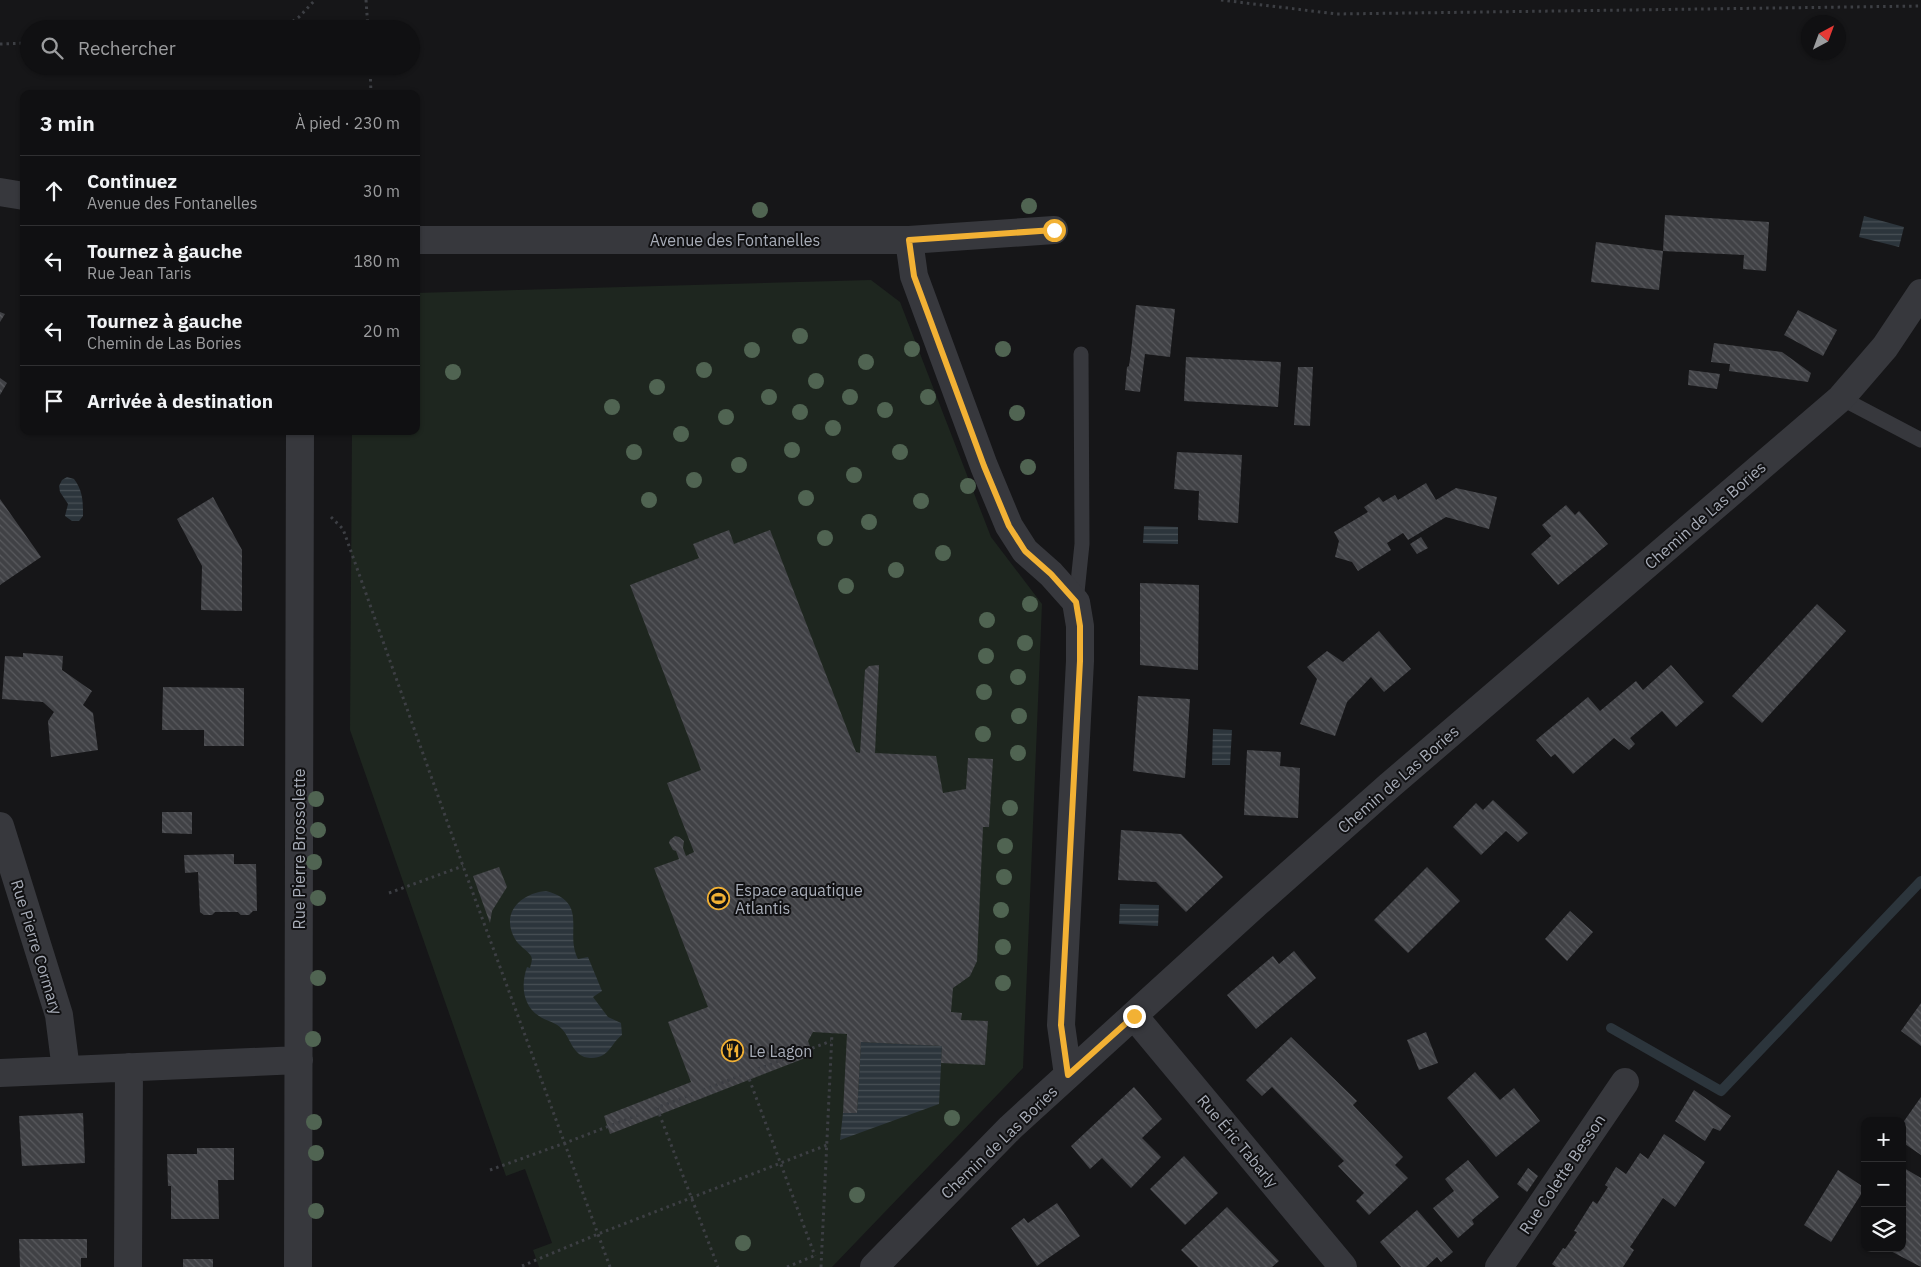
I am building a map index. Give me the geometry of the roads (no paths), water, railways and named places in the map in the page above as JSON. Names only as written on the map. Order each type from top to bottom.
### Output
[{"type":"street","points":[[0,192],[20,195]]},
{"type":"street","name":"Avenue des Fontanelles","points":[[420,240],[909,240],[1054,230]]},
{"type":"street","points":[[909,240],[914,276],[984,466],[1009,526],[1025,551],[1051,574],[1076,602],[1080,626],[1080,661],[1061,1025],[1068,1075]]},
{"type":"street","name":"Chemin de Las Bories","points":[[874,1267],[1010,1128],[1389,786],[1841,398],[1885,348],[1921,294]]},
{"type":"street","name":"Rue Pierre Brossolette","points":[[298,1267],[300,435]]},
{"type":"street","name":"Rue Pierre Cormary","points":[[0,826],[59,1015],[66,1070]]},
{"type":"street","name":"Rue Éric Tabarly","points":[[1134,1016],[1343,1267]]},
{"type":"street","points":[[0,1073],[298,1060]]},
{"type":"street","points":[[128,1067],[128,1267]]},
{"type":"street","name":"Rue Colette Besson","points":[[1499,1267],[1625,1082]]},
{"type":"lane","points":[[1076,602],[1082,544],[1081,354]]},
{"type":"lane","points":[[1841,398],[1921,440]]},
{"type":"waterway","points":[[1611,1028],[1721,1091],[1921,881]]},
{"type":"place","name":"Espace aquatique Atlantis","points":[[719,899]]},
{"type":"place","name":"Le Lagon","points":[[733,1051]]}]
